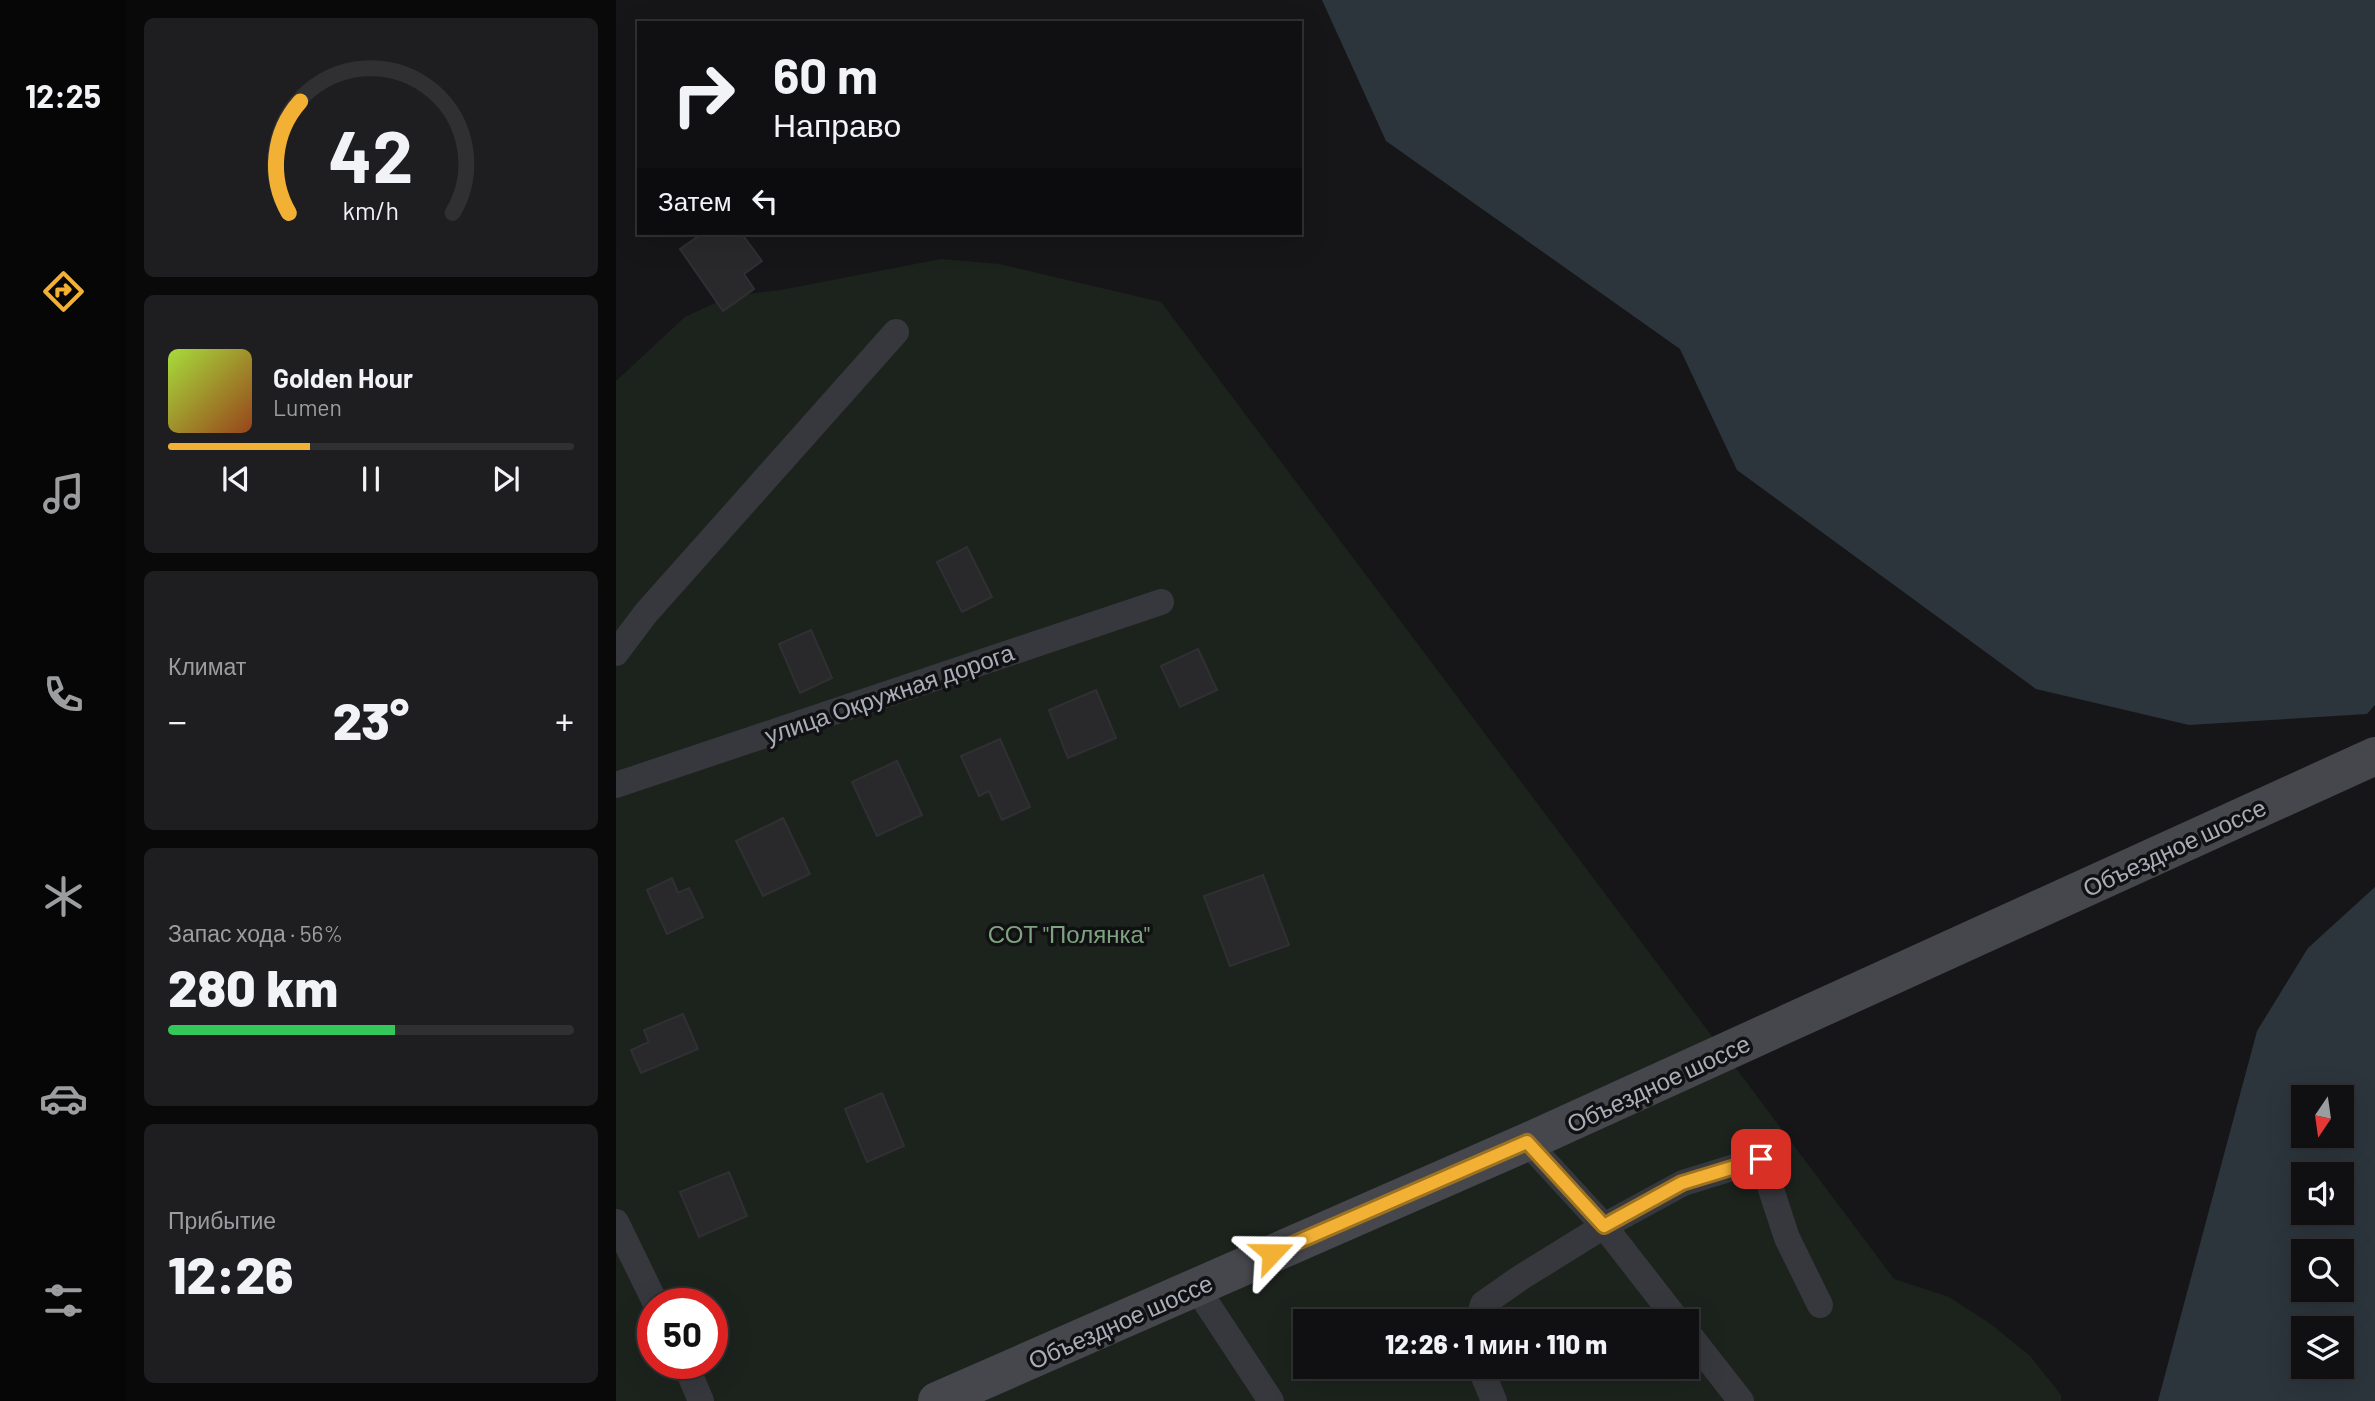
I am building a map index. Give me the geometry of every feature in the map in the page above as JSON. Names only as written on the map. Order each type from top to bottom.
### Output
[{"type":"main road","name":"Объездное шоссе","points":[[937,1401],[982,1393],[1196,1287],[1527,1142],[2375,755]]},
{"type":"street","points":[[616,653],[646,613],[896,332]]},
{"type":"street","name":"улица Окружная дорога","points":[[616,785],[1161,602]]},
{"type":"street","points":[[1527,1142],[1604,1226],[1669,1309]]},
{"type":"street","points":[[1482,1309],[1483,1304],[1520,1278],[1604,1226],[1682,1183],[1761,1159],[1787,1238],[1821,1305]]},
{"type":"street","points":[[616,1222],[648,1288]]},
{"type":"street","points":[[1196,1287],[1271,1401]]},
{"type":"street","points":[[1699,1347],[1741,1401]]},
{"type":"street","points":[[692,1379],[701,1401]]},
{"type":"street","points":[[1485,1379],[1494,1401]]},
{"type":"green space","name":"СОТ \"Полянка\"","points":[[941,259],[999,264],[1161,302],[1894,1279],[1949,1297],[1992,1325],[2030,1356],[2061,1395],[2061,1401],[616,1401],[616,381],[685,317],[730,296],[781,290]]},
{"type":"shaded area","points":[[1322,0],[2375,0],[2375,705],[2367,714],[2189,725],[2036,689],[1737,470],[1680,349],[1386,141]]},
{"type":"shaded area","points":[[2375,887],[2375,1401],[2158,1401],[2257,1031],[2308,948]]},
{"type":"building","points":[[700,235],[742,235],[762,261],[744,274],[754,289],[723,311],[680,249]]},
{"type":"building","points":[[967,547],[992,597],[962,612],[937,562]]},
{"type":"building","points":[[811,630],[832,678],[800,693],[779,644]]},
{"type":"building","points":[[1198,649],[1217,690],[1180,707],[1161,666]]},
{"type":"building","points":[[1096,690],[1116,738],[1068,758],[1049,710]]},
{"type":"building","points":[[1000,739],[1030,807],[1002,820],[989,791],[979,796],[961,756]]},
{"type":"building","points":[[897,761],[922,815],[877,836],[852,782]]},
{"type":"building","points":[[783,818],[810,874],[763,896],[736,841]]},
{"type":"building","points":[[1263,875],[1289,945],[1230,966],[1204,896]]},
{"type":"building","points":[[672,878],[678,893],[689,888],[703,917],[667,934],[647,890]]},
{"type":"building","points":[[683,1014],[698,1049],[641,1073],[631,1050],[649,1042],[644,1030]]},
{"type":"building","points":[[882,1093],[904,1146],[867,1162],[845,1109]]},
{"type":"building","points":[[729,1172],[747,1216],[699,1237],[680,1192]]},
{"type":"route","points":[[1272,1253],[1527,1142],[1604,1226],[1682,1183],[1761,1159]]}]
